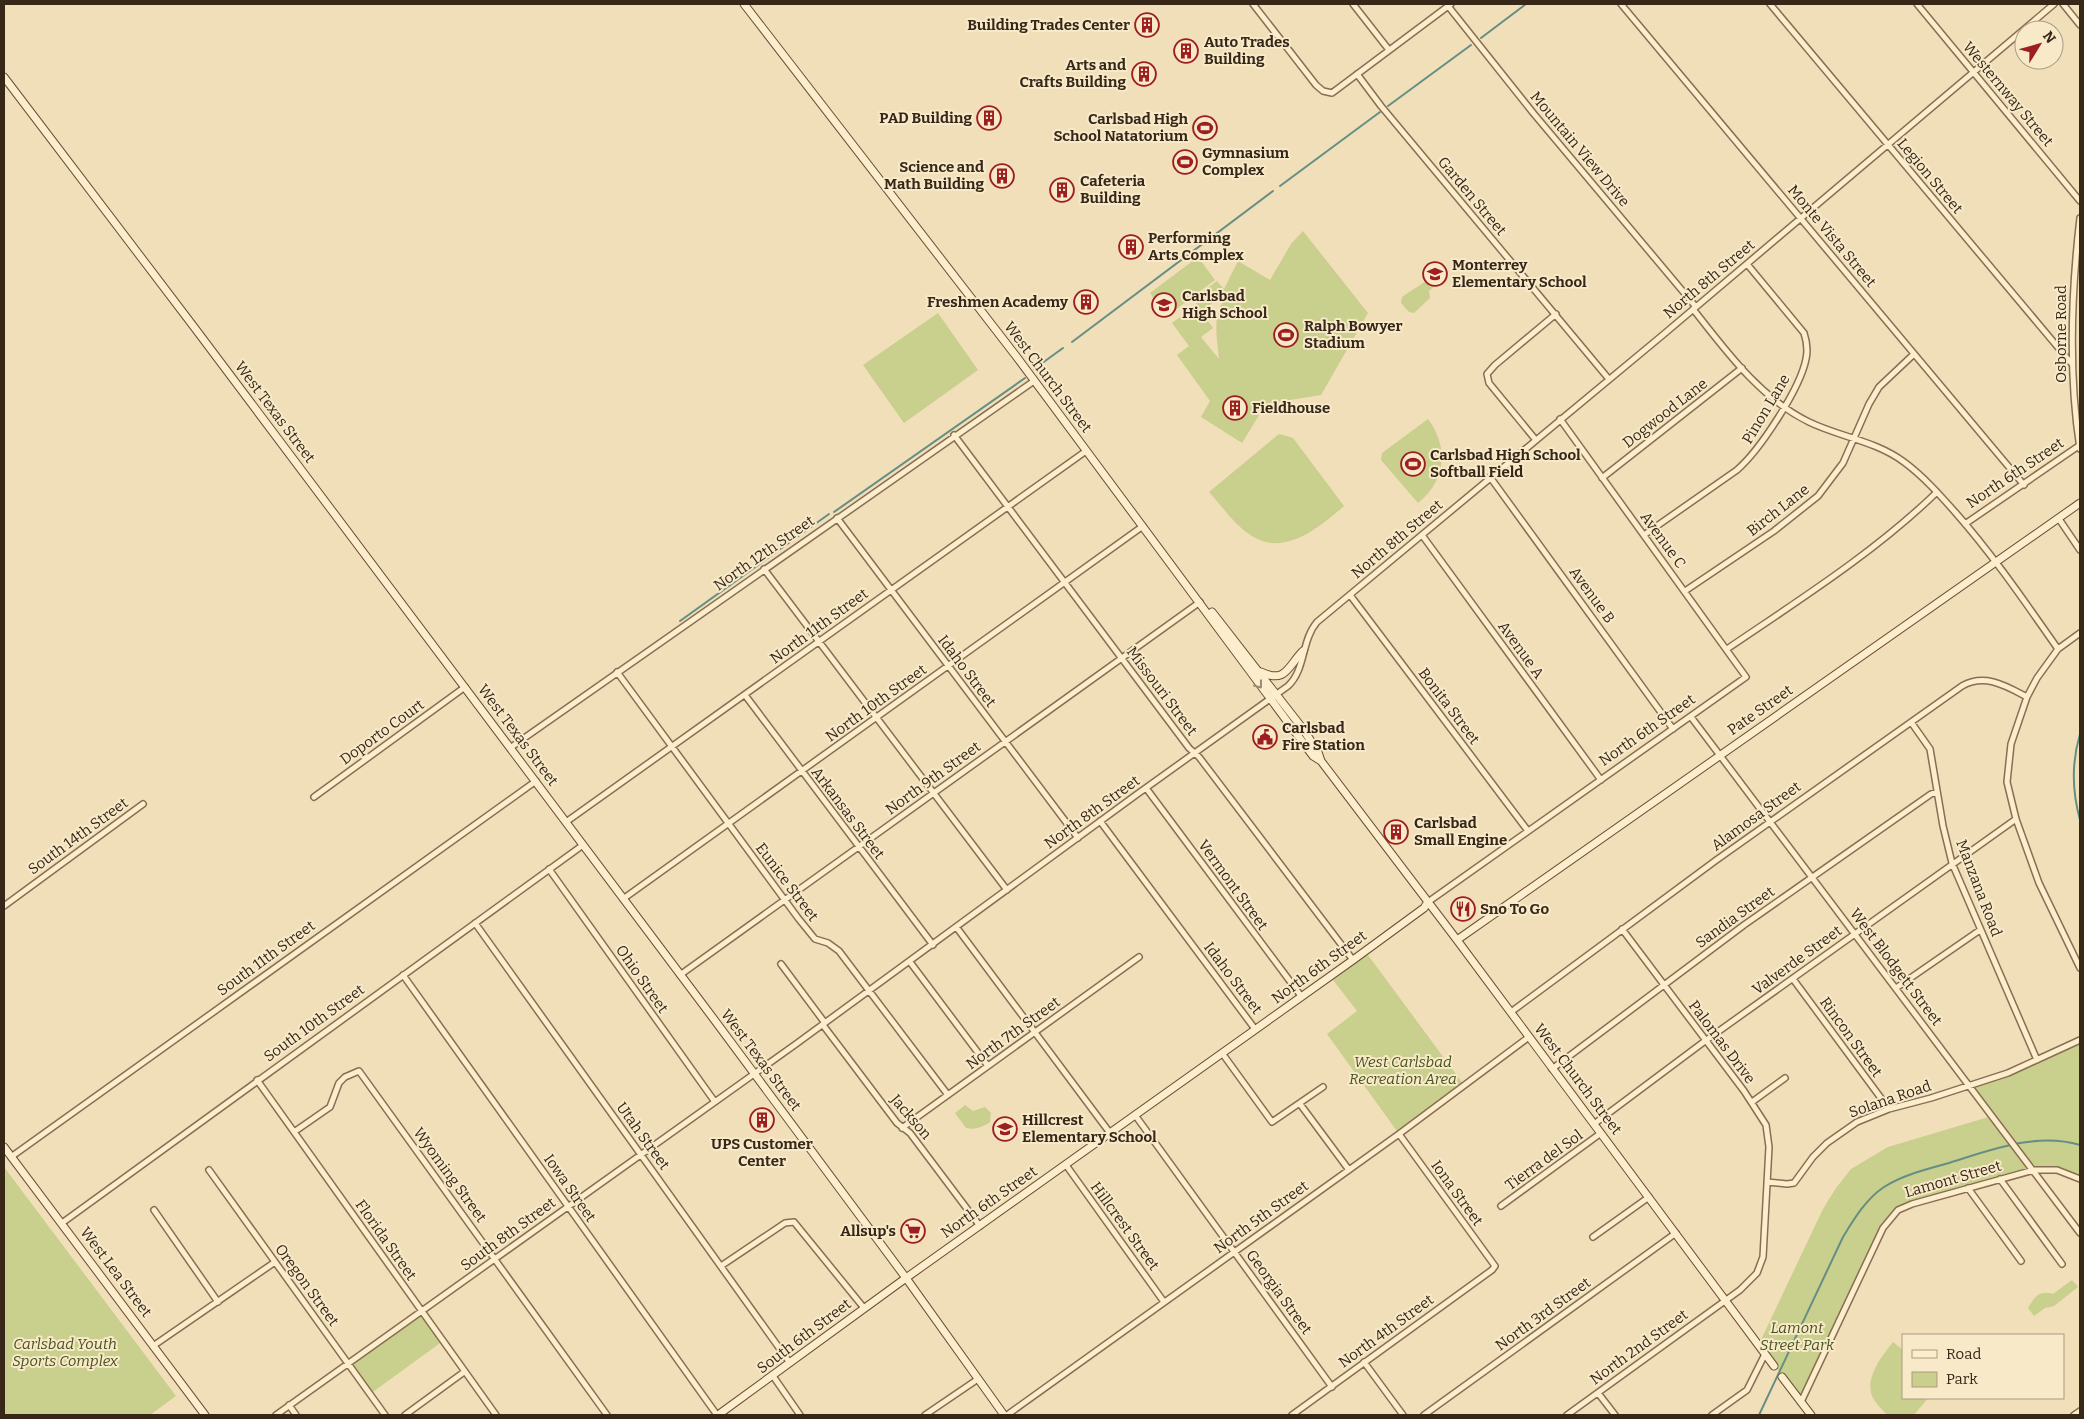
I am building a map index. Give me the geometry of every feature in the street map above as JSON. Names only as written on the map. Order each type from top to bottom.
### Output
[{"type":"street","name":"West Church Street","points":[[744,4],[1034,381],[1200,602],[1270,700],[1313,756],[1321,761]]},
{"type":"street","points":[[1253,4],[1316,85],[1328,92],[1335,91],[1450,5]]},
{"type":"street","points":[[1353,4],[1389,50]]},
{"type":"street","name":"Monte Vista Street","points":[[1621,4],[2024,485]]},
{"type":"street","name":"Legion Street","points":[[1770,4],[2072,364]]},
{"type":"street","name":"Westernway Street","points":[[1916,4],[2080,201]]},
{"type":"street","name":"North 8th Street","points":[[754,1074],[869,992],[1146,788],[1277,695],[1294,679],[1300,667],[1303,651],[1311,630],[1316,622],[1694,308],[2054,4]]},
{"type":"street","points":[[2063,4],[2080,25]]},
{"type":"street","name":"Mountain View Drive","points":[[1450,5],[1522,99],[1757,385],[1784,406],[1816,425],[1854,438],[1898,458],[1937,492],[1965,524]]},
{"type":"street","name":"Garden Street","points":[[1357,74],[1381,106],[1608,378]]},
{"type":"street","name":"West Texas Street","points":[[4,77],[536,781],[1006,1415]]},
{"type":"street","name":"Osborne Road","points":[[2080,218],[2073,289],[2072,364],[2080,449]]},
{"type":"street","name":"Pinon Lane","points":[[1644,534],[1744,464],[1765,438],[1784,406],[1804,364],[1806,339],[1794,320],[1746,264]]},
{"type":"street","points":[[1535,439],[1489,383],[1487,374],[1495,365],[1556,314]]},
{"type":"street","name":"Birch Lane","points":[[1685,592],[1774,530],[1818,496],[1843,463],[1869,404],[1880,387],[1914,354]]},
{"type":"street","name":"Dogwood Lane","points":[[1602,478],[1742,368]]},
{"type":"street","name":"North 12th Street","points":[[510,748],[954,435],[1034,381]]},
{"type":"street","name":"Avenue C","points":[[1560,419],[1746,677]]},
{"type":"street","name":"Missouri Street","points":[[954,435],[1189,748],[1195,753],[1353,960]]},
{"type":"street","name":"North 6th Street","points":[[1965,524],[2080,445]]},
{"type":"street","name":"North 11th Street","points":[[566,822],[1086,451]]},
{"type":"street","name":"Avenue B","points":[[1490,477],[1673,729]]},
{"type":"street","points":[[1727,649],[1884,540],[1937,492]]},
{"type":"street","name":"Pate Street","points":[[1457,940],[2080,503]]},
{"type":"street","name":"Idaho Street","points":[[837,518],[1078,838]]},
{"type":"street","points":[[2059,519],[2080,550]]},
{"type":"street","points":[[1965,524],[1996,562],[2058,649]]},
{"type":"street","name":"North 10th Street","points":[[623,899],[1143,526]]},
{"type":"street","name":"Avenue A","points":[[1422,535],[1601,780]]},
{"type":"street","points":[[764,569],[1007,890]]},
{"type":"street","name":"Bonita Street","points":[[1350,595],[1528,832]]},
{"type":"street","name":"West Church Street","points":[[1200,602],[1209,608],[1277,695],[1318,752],[1321,761],[1511,1012],[1811,1415]]},
{"type":"street","name":"North 9th Street","points":[[680,975],[1200,602]]},
{"type":"street","points":[[2080,633],[2058,649],[2037,678],[2027,697],[2016,729],[2008,766],[2008,790],[2016,819],[2039,883],[2080,968]]},
{"type":"street","points":[[1257,670],[1269,676],[1278,676],[1290,669],[1303,651]]},
{"type":"street","name":"Eunice Street","points":[[617,672],[785,901],[815,939],[828,942],[836,948],[948,1095]]},
{"type":"street","name":"North 6th Street","points":[[906,1278],[1353,960],[1424,908],[1428,902],[1746,677]]},
{"type":"street","name":"Alamosa Street","points":[[1511,1012],[1769,821],[1962,686],[1974,680],[1985,680],[2027,697]]},
{"type":"street","name":"Doporto Court","points":[[314,797],[465,687]]},
{"type":"street","name":"Arkansas Street","points":[[745,696],[933,945]]},
{"type":"street","name":"West Blodgett Street","points":[[1691,717],[2080,1233]]},
{"type":"street","name":"Manzana Road","points":[[1911,722],[1930,748],[1952,863],[2037,1060]]},
{"type":"street","name":"South 11th Street","points":[[11,1157],[536,781]]},
{"type":"street","name":"Vermont Street","points":[[1146,788],[1301,996]]},
{"type":"street","name":"Sandia Street","points":[[1552,1068],[1663,984],[1811,877],[1937,792]]},
{"type":"street","name":"South 14th Street","points":[[4,906],[143,804]]},
{"type":"street","name":"Valverde Street","points":[[1594,1124],[1854,933],[2016,819]]},
{"type":"street","name":"Idaho Street","points":[[1100,822],[1256,1029]]},
{"type":"street","name":"South 10th Street","points":[[62,1223],[583,845]]},
{"type":"street","name":"Ohio Street","points":[[549,870],[715,1102]]},
{"type":"street","name":"Utah Street","points":[[475,923],[790,1363]]},
{"type":"street","points":[[956,928],[1110,1133]]},
{"type":"street","name":"Palomas Drive","points":[[1622,929],[1752,1102],[1768,1133],[1767,1182]]},
{"type":"street","points":[[1896,988],[1980,930]]},
{"type":"street","name":"North 7th Street","points":[[902,1128],[1139,957]]},
{"type":"street","points":[[910,962],[988,1066]]},
{"type":"street","name":"Jackson","points":[[781,964],[902,1128],[910,1133],[980,1226]]},
{"type":"street","name":"Iowa Street","points":[[403,975],[718,1415]]},
{"type":"street","name":"Rincon Street","points":[[1793,979],[1889,1109]]},
{"type":"street","name":"North 5th Street","points":[[1006,1415],[1399,1134],[1529,1037]]},
{"type":"street","name":"Solana Road","points":[[1767,1182],[1794,1183],[1819,1151],[1836,1135],[1857,1122],[1889,1109],[1931,1098],[2008,1073],[2080,1040]]},
{"type":"street","points":[[1222,1053],[1271,1121],[1274,1121],[1323,1087]]},
{"type":"street","name":"Wyoming Street","points":[[294,1132],[330,1107],[339,1083],[345,1077],[359,1071],[607,1415]]},
{"type":"street","name":"South 8th Street","points":[[276,1415],[754,1074]]},
{"type":"street","points":[[1752,1102],[1784,1078]]},
{"type":"street","name":"Florida Street","points":[[257,1080],[496,1415]]},
{"type":"street","points":[[1300,1104],[1349,1170]]},
{"type":"street","name":"Georgia Street","points":[[1135,1115],[1332,1386]]},
{"type":"street","name":"Tierra del Sol","points":[[1501,1206],[1601,1133]]},
{"type":"street","name":"Iona Street","points":[[1399,1134],[1495,1266]]},
{"type":"street","name":"West Lea Street","points":[[4,1146],[205,1415]]},
{"type":"street","name":"Hillcrest Street","points":[[1066,1165],[1164,1302]]},
{"type":"street","name":"Oregon Street","points":[[209,1170],[385,1415]]},
{"type":"street","name":"Lamont Street","points":[[1801,1402],[1870,1253],[1890,1217],[1903,1206],[2034,1170],[2057,1170],[2080,1179]]},
{"type":"street","points":[[2000,1178],[2062,1264]]},
{"type":"street","points":[[1726,1300],[1755,1276],[1761,1266],[1765,1237],[1767,1182]]},
{"type":"street","points":[[1968,1188],[2021,1261]]},
{"type":"street","points":[[1593,1238],[1649,1197]]},
{"type":"street","points":[[154,1210],[218,1302]]},
{"type":"street","points":[[721,1266],[785,1223],[796,1223],[864,1308]]},
{"type":"street","name":"North 3rd Street","points":[[1424,1415],[1676,1233]]},
{"type":"street","points":[[153,1346],[275,1262]]},
{"type":"street","name":"North 4th Street","points":[[1292,1415],[1495,1266]]},
{"type":"street","name":"South 6th Street","points":[[718,1415],[906,1278]]},
{"type":"street","name":"North 2nd Street","points":[[1567,1415],[1726,1300]]},
{"type":"street","points":[[1712,1415],[1747,1390],[1765,1354]]},
{"type":"street","points":[[1364,1362],[1403,1415]]},
{"type":"street","points":[[405,1415],[464,1372]]},
{"type":"street","points":[[773,1376],[800,1415]]},
{"type":"street","points":[[925,1415],[978,1379]]},
{"type":"street","points":[[1598,1392],[1615,1415]]},
{"type":"street","points":[[289,1405],[296,1415]]},
{"type":"street","points":[[2074,1415],[2080,1411]]},
{"type":"green space","name":"Ralph Bowyer Stadium","points":[[1303,231],[1368,313],[1321,395],[1266,404],[1242,443],[1201,417],[1210,401],[1177,355],[1189,346],[1172,323],[1196,305],[1213,328],[1201,337],[1219,359],[1216,334],[1217,317],[1219,309],[1228,296],[1226,293],[1202,311],[1193,299],[1217,281],[1224,289],[1238,261],[1270,280],[1291,244]]},
{"type":"green space","points":[[1198,257],[1215,280],[1167,316],[1150,293]]},
{"type":"green space","points":[[1434,274],[1441,280],[1429,291],[1430,298],[1414,313],[1409,312],[1401,303],[1402,297]]},
{"type":"green space","points":[[938,313],[978,370],[904,423],[863,365]]},
{"type":"green space","name":"Carlsbad High School Softball Field","points":[[1428,419],[1439,441],[1441,463],[1434,485],[1418,503],[1381,460],[1382,453]]},
{"type":"green space","points":[[1279,434],[1293,438],[1344,506],[1324,523],[1301,537],[1276,543],[1264,542],[1246,532],[1209,492]]},
{"type":"green space","name":"West Carlsbad Recreation Area","points":[[1365,951],[1464,1085],[1399,1134],[1327,1034],[1357,1011],[1330,976]]},
{"type":"green space","name":"Lamont Street Park","points":[[2080,1040],[2080,1179],[2064,1172],[2034,1170],[1912,1204],[1890,1217],[1801,1402],[1759,1344],[1823,1209],[1836,1188],[1851,1169],[1888,1147],[1992,1116],[1969,1085],[2008,1073]]},
{"type":"green space","points":[[965,1105],[973,1111],[985,1107],[991,1113],[990,1122],[979,1128],[966,1128],[955,1113]]},
{"type":"green space","name":"Carlsbad Youth Sports Complex","points":[[4,1167],[176,1396],[150,1415],[4,1415]]},
{"type":"green space","points":[[2072,1280],[2078,1287],[2054,1306],[2045,1308],[2034,1316],[2028,1308],[2038,1295],[2044,1293],[2053,1294]]},
{"type":"green space","points":[[422,1312],[443,1341],[370,1394],[348,1363]]},
{"type":"green space","points":[[1893,1342],[1902,1349],[1902,1399],[1927,1399],[1914,1415],[1887,1415],[1872,1396],[1871,1382],[1880,1360]]},
{"type":"waterway","points":[[1481,38],[1526,4]]},
{"type":"waterway","points":[[1388,106],[1471,45]]},
{"type":"waterway","points":[[1280,186],[1380,112]]},
{"type":"waterway","points":[[1072,342],[1273,191]]},
{"type":"waterway","points":[[1034,369],[1063,348]]},
{"type":"waterway","points":[[834,512],[1025,378]]},
{"type":"waterway","points":[[680,621],[829,514]]},
{"type":"waterway","points":[[2080,734],[2074,767],[2075,799],[2080,820]]},
{"type":"waterway","points":[[1759,1415],[1843,1237],[1872,1197],[1884,1187],[1899,1179],[1997,1148],[2047,1140],[2080,1145]]},
{"type":"place","name":"Building Trades Center","points":[[1147,25]]},
{"type":"place","name":"Auto Trades Building","points":[[1186,51]]},
{"type":"place","name":"Arts and Crafts Building","points":[[1144,74]]},
{"type":"place","name":"PAD Building","points":[[989,118]]},
{"type":"place","name":"Carlsbad High School Natatorium","points":[[1205,128]]},
{"type":"place","name":"Gymnasium Complex","points":[[1185,162]]},
{"type":"place","name":"Science and Math Building","points":[[1002,176]]},
{"type":"place","name":"Cafeteria Building","points":[[1062,190]]},
{"type":"place","name":"Performing Arts Complex","points":[[1131,247]]},
{"type":"place","name":"Monterrey Elementary School","points":[[1435,274]]},
{"type":"place","name":"Freshmen Academy","points":[[1086,302]]},
{"type":"place","name":"Carlsbad High School","points":[[1164,305]]},
{"type":"place","name":"Ralph Bowyer Stadium","points":[[1286,335]]},
{"type":"place","name":"Fieldhouse","points":[[1235,408]]},
{"type":"place","name":"Carlsbad High School Softball Field","points":[[1413,464]]},
{"type":"place","name":"Carlsbad Fire Station","points":[[1265,737]]},
{"type":"place","name":"Carlsbad Small Engine","points":[[1396,832]]},
{"type":"place","name":"Sno To Go","points":[[1463,909]]},
{"type":"place","name":"UPS Customer Center","points":[[762,1120]]},
{"type":"place","name":"Hillcrest Elementary School","points":[[1005,1129]]},
{"type":"place","name":"Allsup's","points":[[913,1231]]}]
